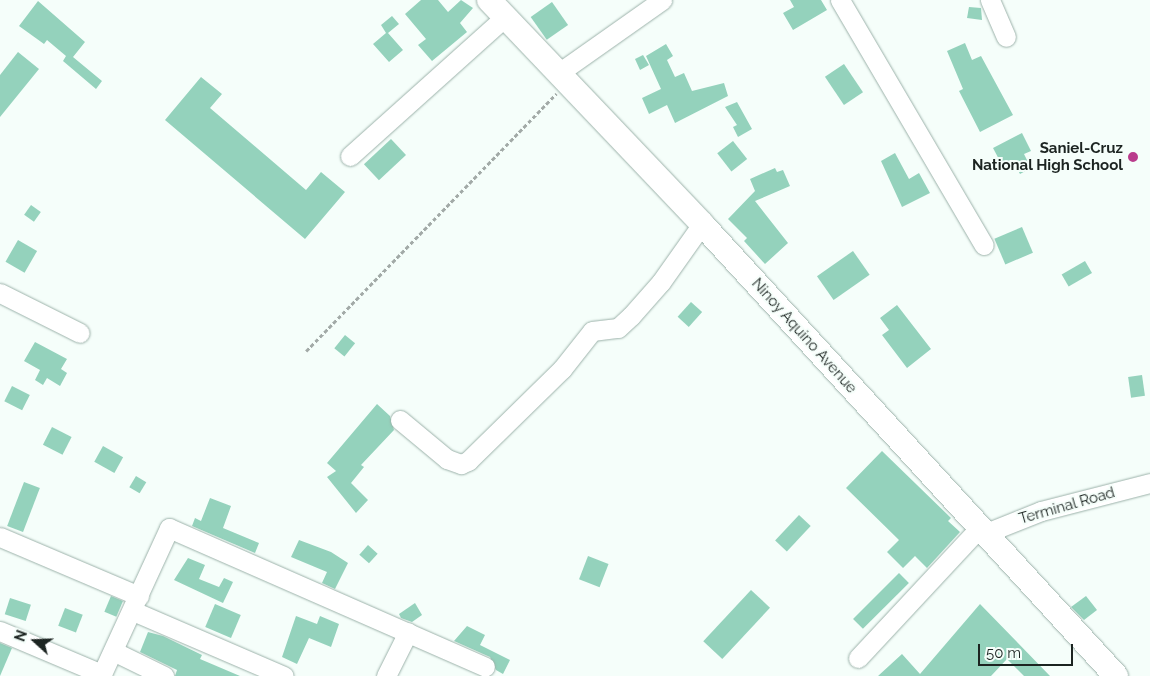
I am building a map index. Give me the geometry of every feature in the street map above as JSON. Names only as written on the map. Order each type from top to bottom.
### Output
[{"type":"main road","name":"Ninoy Aquino Avenue","points":[[497,8],[702,224],[1116,676]]},
{"type":"street","points":[[564,77],[662,0]]},
{"type":"street","points":[[840,0],[984,245]]},
{"type":"street","points":[[990,0],[1006,37]]},
{"type":"street","points":[[350,156],[497,8]]},
{"type":"street","points":[[400,420],[447,459],[461,464],[468,461],[562,368],[592,331],[618,328],[631,316],[661,282],[702,224]]},
{"type":"street","points":[[0,293],[80,333]]},
{"type":"street","name":"Terminal Road","points":[[983,530],[1150,482]]},
{"type":"street","points":[[0,631],[102,675],[169,528],[485,667]]},
{"type":"street","points":[[858,658],[983,530]]},
{"type":"street","points":[[0,537],[284,676]]},
{"type":"street","points":[[386,676],[408,632]]},
{"type":"street","points":[[113,651],[164,676]]},
{"type":"path","points":[[306,351],[564,77]]},
{"type":"building","points":[[421,0],[438,0],[448,12],[461,0],[473,8],[460,23],[467,32],[432,61],[418,45],[426,39],[405,14]]},
{"type":"building","points":[[790,0],[821,0],[827,10],[793,30],[783,13],[794,7]]},
{"type":"building","points":[[38,1],[85,42],[73,57],[102,81],[96,89],[63,61],[66,56],[47,40],[44,44],[19,26]]},
{"type":"building","points":[[552,2],[568,25],[547,40],[531,17]]},
{"type":"building","points":[[969,7],[981,8],[982,20],[967,18]]},
{"type":"building","points":[[392,16],[399,24],[388,33],[403,50],[389,62],[373,44],[386,33],[381,25]]},
{"type":"building","points":[[965,43],[972,60],[981,56],[1013,115],[980,132],[959,91],[963,89],[947,51]]},
{"type":"building","points":[[666,44],[673,56],[667,60],[675,77],[684,73],[692,91],[724,83],[728,96],[675,123],[667,105],[649,114],[642,98],[661,89],[646,56]]},
{"type":"building","points":[[18,52],[39,69],[0,117],[0,75]]},
{"type":"building","points":[[643,55],[649,65],[640,70],[635,59]]},
{"type":"building","points":[[844,64],[863,92],[844,105],[825,77]]},
{"type":"building","points":[[201,77],[222,94],[210,108],[306,190],[321,172],[345,192],[305,239],[165,120]]},
{"type":"building","points":[[737,102],[752,129],[738,137],[733,127],[737,125],[725,107]]},
{"type":"building","points":[[1022,133],[1031,151],[1024,154],[1031,168],[1020,174],[1012,160],[1002,165],[993,148]]},
{"type":"building","points":[[391,139],[406,155],[379,180],[364,164]]},
{"type":"building","points":[[733,141],[747,159],[731,171],[717,153]]},
{"type":"building","points":[[895,153],[909,179],[919,173],[930,193],[902,207],[881,161]]},
{"type":"building","points":[[775,168],[777,172],[783,170],[790,186],[755,201],[788,243],[765,264],[744,241],[747,238],[728,219],[755,191],[750,179]]},
{"type":"building","points":[[31,205],[41,212],[34,222],[24,215]]},
{"type":"building","points":[[1022,227],[1033,253],[1005,264],[994,239]]},
{"type":"building","points":[[18,240],[37,251],[25,273],[6,262]]},
{"type":"building","points":[[853,251],[870,275],[834,300],[817,276]]},
{"type":"building","points":[[1085,261],[1092,273],[1069,287],[1062,275]]},
{"type":"building","points":[[691,302],[702,312],[689,327],[678,317]]},
{"type":"building","points":[[897,305],[931,349],[907,368],[882,335],[889,330],[880,318]]},
{"type":"building","points":[[345,335],[355,343],[344,356],[334,348]]},
{"type":"building","points":[[35,342],[67,359],[61,369],[67,373],[60,386],[47,378],[43,385],[35,380],[40,370],[24,361]]},
{"type":"building","points":[[1142,375],[1145,396],[1131,398],[1128,377]]},
{"type":"building","points":[[12,386],[30,395],[22,410],[4,401]]},
{"type":"building","points":[[377,404],[390,416],[394,430],[361,465],[364,467],[351,483],[368,500],[356,513],[327,477],[336,471],[327,463]]},
{"type":"building","points":[[52,427],[72,437],[63,455],[43,445]]},
{"type":"building","points":[[103,446],[123,457],[114,473],[94,462]]},
{"type":"building","points":[[882,451],[951,518],[948,521],[960,532],[927,568],[915,556],[903,568],[887,552],[899,540],[846,488]]},
{"type":"building","points":[[136,476],[146,482],[140,493],[129,487]]},
{"type":"building","points":[[24,482],[40,488],[23,532],[7,526]]},
{"type":"building","points":[[210,498],[231,506],[223,528],[259,543],[255,553],[192,526],[195,518],[201,521]]},
{"type":"building","points":[[799,515],[811,526],[787,552],[775,541]]},
{"type":"building","points":[[299,540],[331,552],[348,563],[335,589],[322,583],[327,572],[291,557]]},
{"type":"building","points":[[368,545],[378,554],[369,563],[359,555]]},
{"type":"building","points":[[588,556],[609,564],[600,587],[579,579]]},
{"type":"building","points":[[188,558],[205,565],[199,579],[219,587],[224,578],[233,582],[223,603],[174,580]]},
{"type":"building","points":[[899,573],[909,583],[863,629],[853,619]]},
{"type":"building","points":[[751,590],[770,608],[722,659],[703,641]]},
{"type":"building","points":[[111,596],[123,601],[116,617],[104,612]]},
{"type":"building","points":[[1086,596],[1097,610],[1084,620],[1071,607]]},
{"type":"building","points":[[10,598],[31,605],[26,621],[5,614]]},
{"type":"building","points":[[415,603],[422,615],[412,622],[401,618],[399,614]]},
{"type":"building","points":[[215,604],[241,615],[231,638],[205,627]]},
{"type":"building","points":[[980,604],[1050,676],[1024,676],[1007,659],[991,676],[878,676],[902,654],[920,674]]},
{"type":"building","points":[[65,608],[83,615],[76,633],[58,626]]},
{"type":"building","points":[[296,616],[317,624],[320,616],[339,624],[331,647],[309,638],[297,664],[282,657]]},
{"type":"building","points":[[467,626],[485,635],[480,645],[510,660],[503,674],[496,670],[490,657],[454,641]]},
{"type":"building","points":[[148,632],[163,636],[202,655],[200,659],[240,676],[175,676],[177,670],[140,652]]},
{"type":"building","points":[[0,643],[12,648],[0,676]]},
{"type":"place","name":"Saniel-Cruz National High School","points":[[1133,157]]}]
